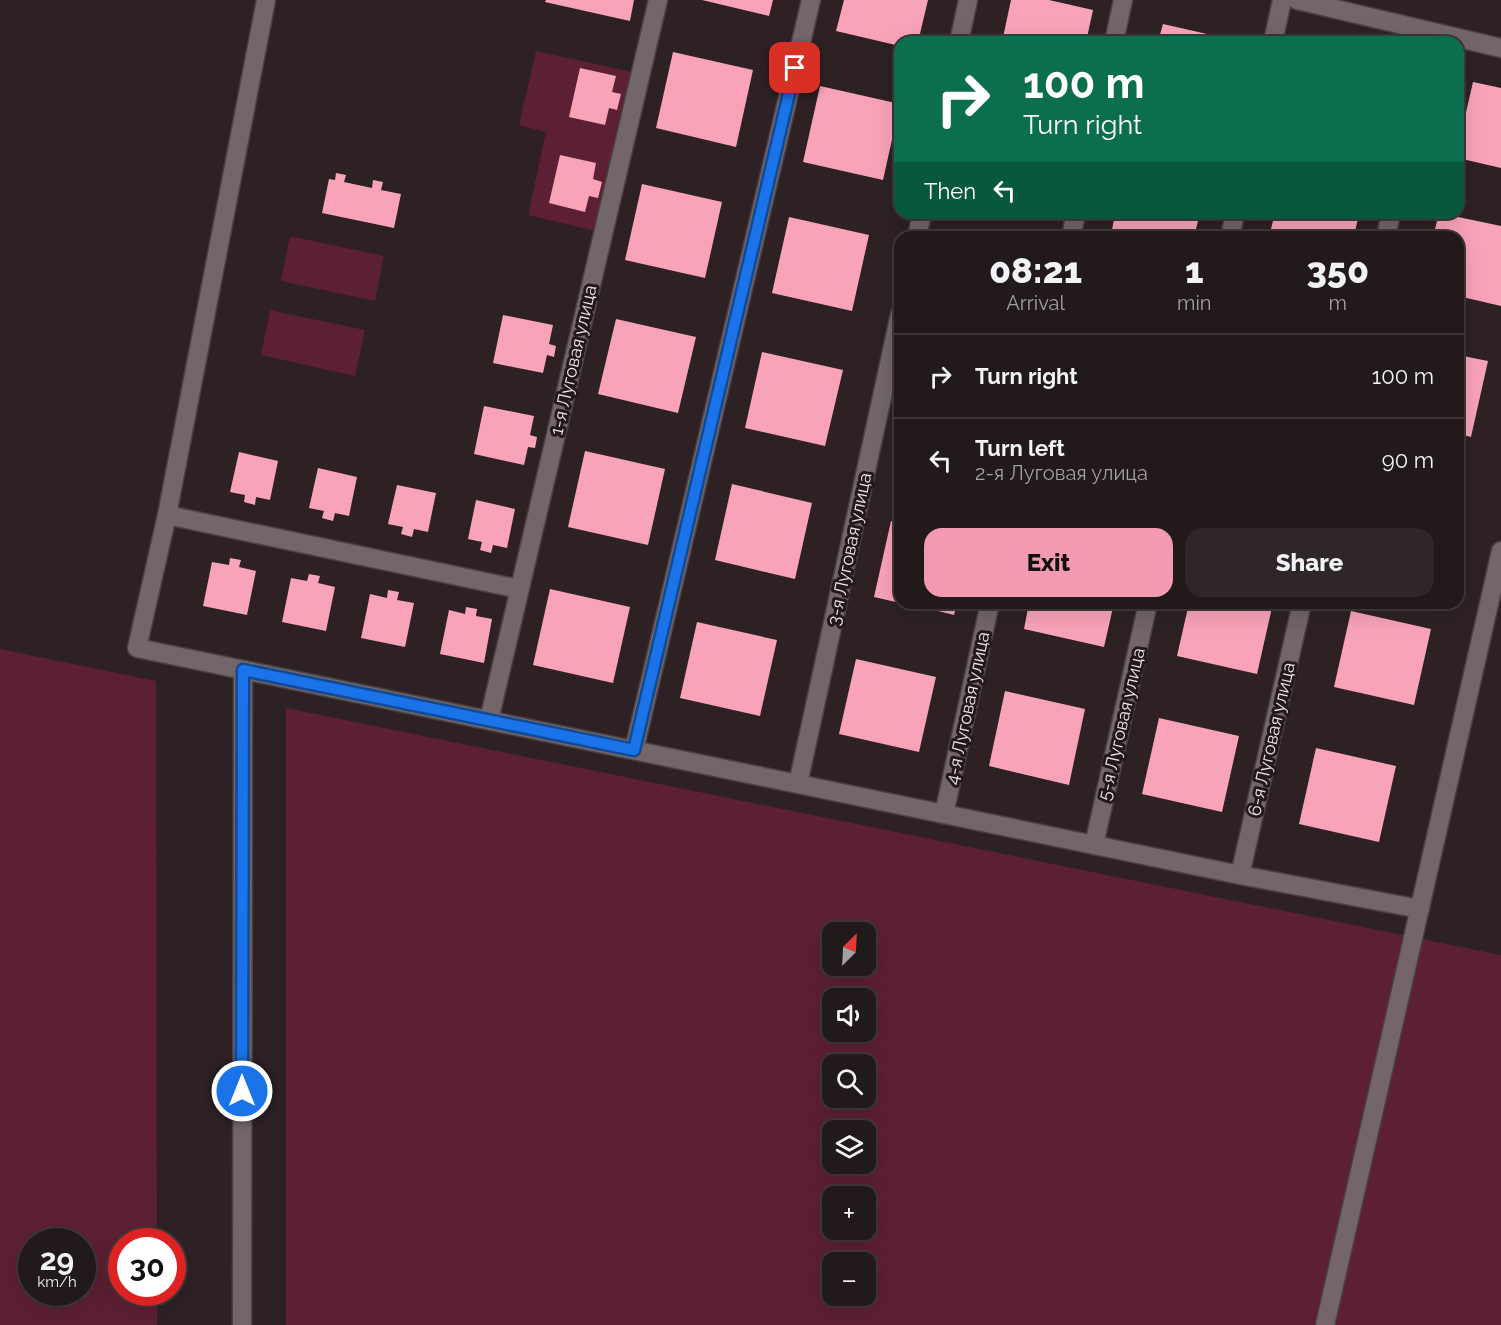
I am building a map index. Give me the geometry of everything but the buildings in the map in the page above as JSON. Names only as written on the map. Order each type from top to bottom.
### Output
[{"type":"street","points":[[266,0],[167,515],[137,648],[1240,875],[1420,909]]},
{"type":"street","name":"1-я Луговая улица","points":[[489,720],[658,0]]},
{"type":"street","points":[[634,750],[811,0]]},
{"type":"street","points":[[960,36],[968,0]]},
{"type":"street","points":[[1115,36],[1123,0]]},
{"type":"street","points":[[1274,36],[1282,0]]},
{"type":"street","points":[[1298,0],[1427,36]]},
{"type":"street","points":[[1464,42],[1501,48]]},
{"type":"street","name":"3-я Луговая улица","points":[[798,784],[894,342]]},
{"type":"street","points":[[167,515],[519,589]]},
{"type":"street","points":[[1325,1325],[1501,551]]},
{"type":"street","name":"4-я Луговая улица","points":[[944,814],[989,609]]},
{"type":"street","name":"5-я Луговая улица","points":[[1094,844],[1147,609]]},
{"type":"street","name":"6-я Луговая улица","points":[[1240,875],[1301,609]]},
{"type":"street","points":[[242,1325],[243,670]]},
{"type":"shaded area","points":[[536,51],[632,72],[596,231],[528,215],[546,132],[519,125]]},
{"type":"shaded area","points":[[290,236],[384,256],[375,301],[281,281]]},
{"type":"shaded area","points":[[270,310],[365,330],[355,376],[261,355]]},
{"type":"shaded area","points":[[0,649],[156,681],[157,1228],[108,1228],[108,1306],[157,1306],[157,1325],[0,1325]]},
{"type":"shaded area","points":[[286,708],[1501,955],[1501,1325],[286,1325]]},
{"type":"route","points":[[242,1091],[243,670],[634,750],[795,68]]}]
